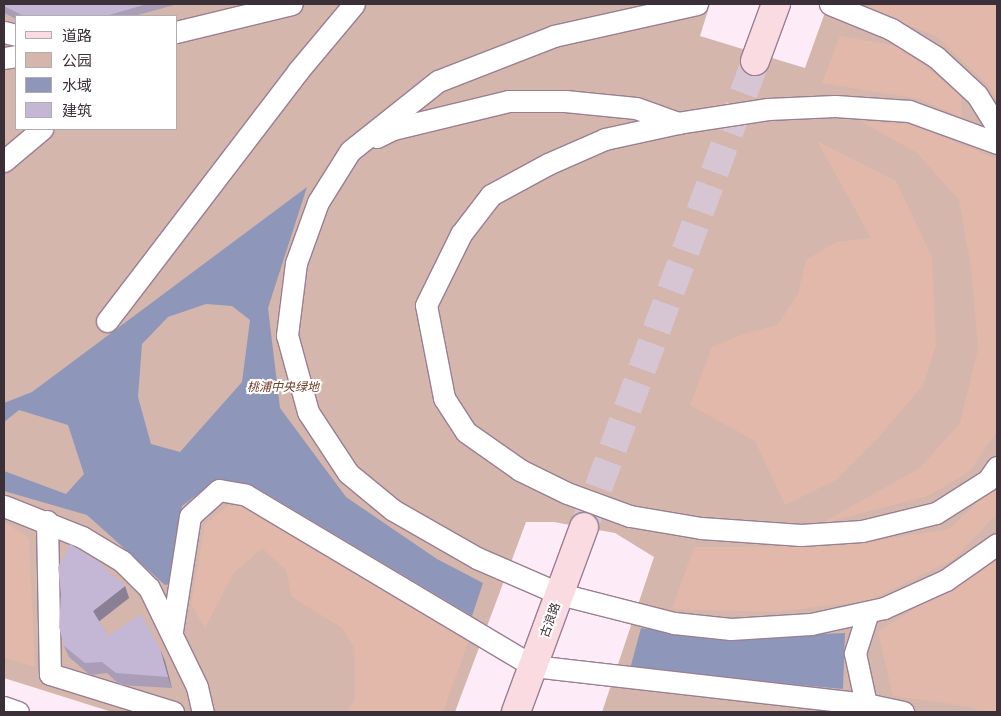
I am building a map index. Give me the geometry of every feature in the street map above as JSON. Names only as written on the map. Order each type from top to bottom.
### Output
[{"type":"main road","points":[[755,61],[776,4]]},
{"type":"main road","name":"古浪路","points":[[516,712],[584,527]]},
{"type":"street","points":[[178,32],[292,4]]},
{"type":"street","points":[[107,321],[298,70],[354,4]]},
{"type":"street","points":[[696,4],[554,36],[438,81],[350,150],[318,202],[296,263],[287,335],[308,412],[348,473],[393,510],[477,558],[560,594],[674,623],[731,629],[811,624],[868,612],[884,608],[946,580],[997,544]]},
{"type":"street","points":[[836,5],[891,29],[936,57],[977,95],[997,126]]},
{"type":"street","points":[[178,43],[210,25]]},
{"type":"street","points":[[350,150],[393,129],[509,101],[565,101],[636,108],[678,123]]},
{"type":"street","points":[[997,143],[909,111],[835,106],[768,108],[678,123],[605,139],[548,164],[490,195],[461,234],[426,305],[444,398],[466,432],[520,470],[567,493],[630,516],[710,529],[801,535],[862,531],[936,513],[988,480],[997,467]]},
{"type":"street","points":[[4,161],[41,130]]},
{"type":"street","points":[[172,631],[190,516],[219,490],[246,495],[533,666],[866,704],[903,712]]},
{"type":"street","points":[[4,506],[47,521],[122,561],[149,588],[172,631],[197,687],[202,712]]},
{"type":"street","points":[[47,521],[50,674],[173,712]]},
{"type":"street","points":[[866,704],[855,653],[868,612]]},
{"type":"street","points":[[4,708],[18,712]]},
{"type":"green space","name":"桃浦中央绿地","points":[[4,4],[710,4],[700,36],[805,68],[828,4],[997,4],[997,712],[602,712],[654,557],[615,533],[554,522],[526,522],[455,712],[112,712],[4,678]]},
{"type":"shaded area","points":[[873,4],[994,4],[997,6],[997,98],[989,86],[936,36],[866,9]]},
{"type":"shaded area","points":[[840,36],[899,46],[961,95],[962,118],[920,99],[822,83]]},
{"type":"shaded area","points":[[860,121],[910,124],[997,159],[997,432],[970,471],[928,496],[820,524],[920,468],[960,423],[978,349],[971,268],[959,200],[917,153]]},
{"type":"shaded area","points":[[817,141],[896,181],[932,257],[936,345],[924,384],[881,435],[836,480],[785,505],[755,441],[690,405],[712,347],[743,334],[777,325],[798,294],[806,260],[836,242],[871,238]]},
{"type":"shaded area","points":[[997,484],[997,514],[954,559],[869,601],[773,612],[672,609],[694,547],[839,546],[949,529]]},
{"type":"shaded area","points":[[227,506],[242,506],[469,640],[443,712],[347,712],[355,699],[354,647],[342,628],[292,597],[286,570],[262,548],[233,574],[205,628],[191,604],[205,524]]},
{"type":"shaded area","points":[[4,522],[29,538],[35,667],[4,657]]},
{"type":"shaded area","points":[[997,555],[997,712],[979,712],[972,707],[893,696],[878,632]]},
{"type":"water","points":[[307,187],[268,308],[280,408],[346,497],[437,559],[483,583],[472,616],[257,488],[214,482],[182,506],[173,584],[165,585],[87,515],[4,491],[4,471],[66,494],[84,474],[68,425],[19,410],[4,422],[4,403],[32,392]],"holes":[[[206,304],[232,306],[250,320],[242,382],[180,452],[151,444],[138,397],[142,344],[168,317]]]},
{"type":"water","points":[[641,628],[724,638],[845,633],[843,689],[630,669]]},
{"type":"building","points":[[4,4],[147,4],[109,15],[22,15],[4,6]]},
{"type":"building","points":[[70,544],[97,561],[125,586],[93,611],[108,636],[141,614],[160,649],[168,677],[116,673],[102,662],[85,663],[64,646],[59,627],[61,594],[58,567]]},
{"type":"tunnel","points":[[584,527],[755,61]]}]
